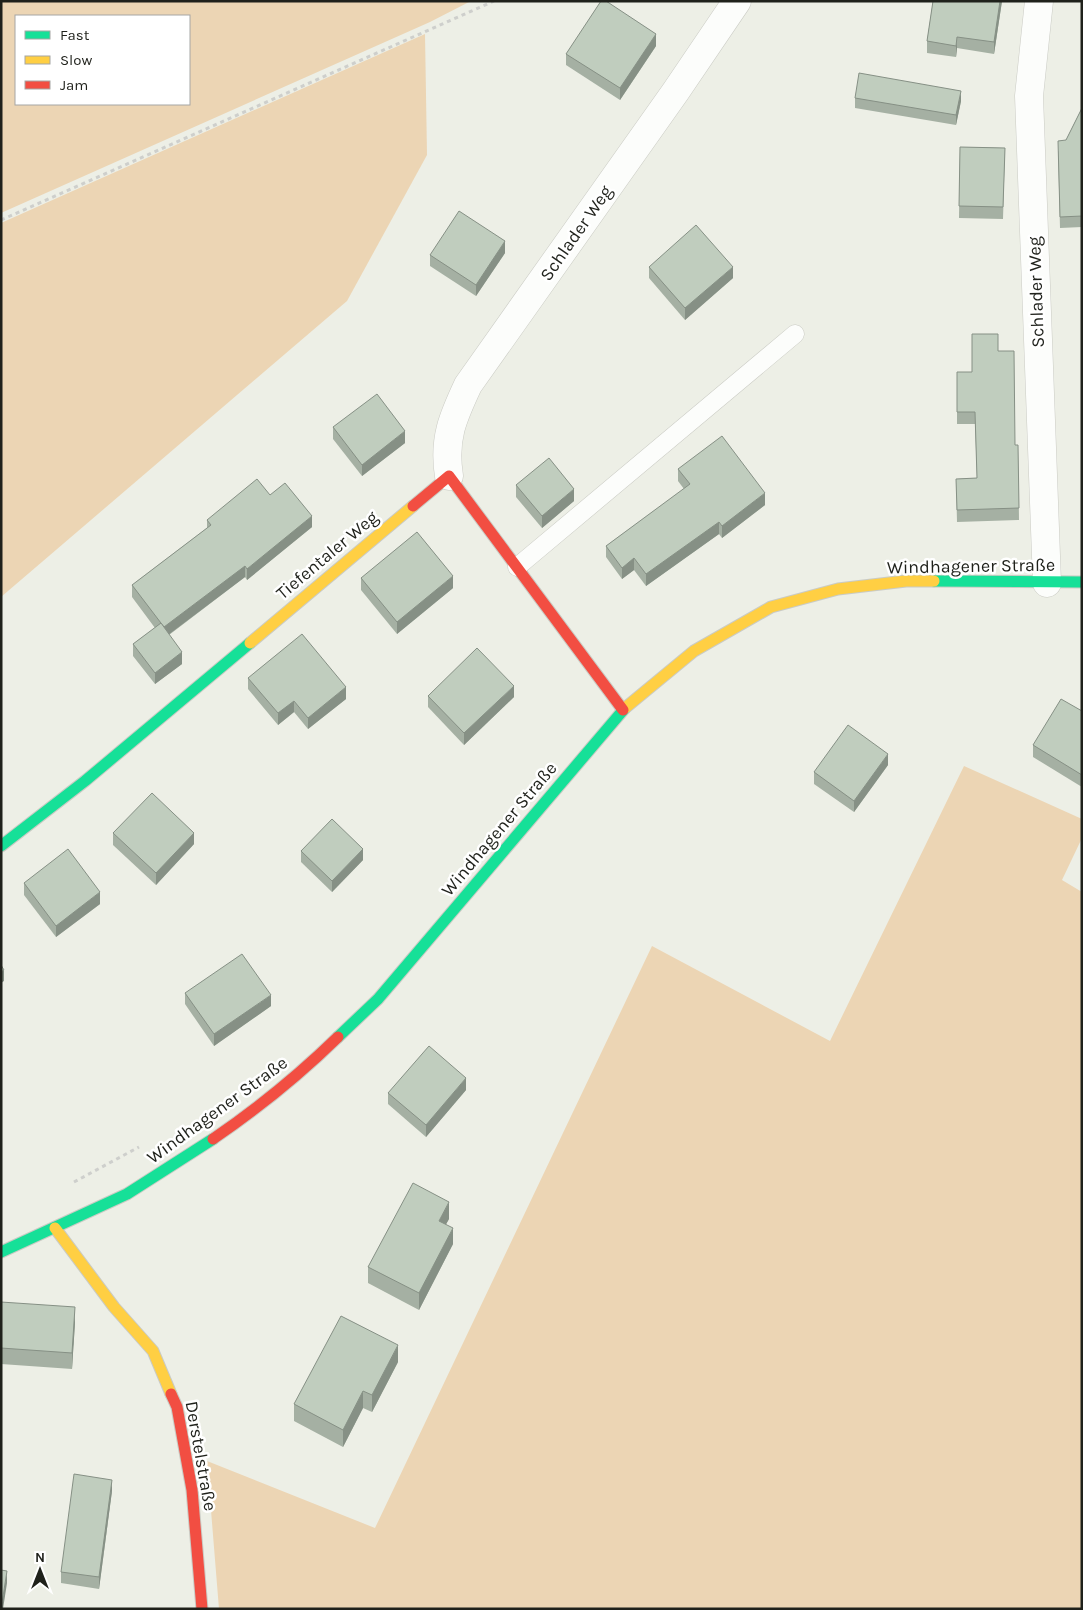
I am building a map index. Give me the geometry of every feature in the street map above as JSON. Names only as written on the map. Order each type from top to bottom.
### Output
[{"type":"main road","points":[[449,476],[623,710]]},
{"type":"main road","name":"Tiefentaler Weg","points":[[1,846],[84,781],[449,476]]},
{"type":"main road","name":"Windhagener Straße","points":[[1,1252],[127,1194],[242,1118],[309,1065],[378,999],[623,710],[694,651],[771,607],[838,589],[906,581],[1082,582]]},
{"type":"main road","name":"Derstelstraße","points":[[55,1228],[114,1307],[153,1350],[177,1407],[192,1490],[202,1609]]},
{"type":"street","name":"Schlader Weg","points":[[449,476],[446,458],[452,420],[468,385],[676,91],[737,1]]},
{"type":"street","name":"Schlader Weg","points":[[1039,1],[1029,96],[1047,583]]},
{"type":"lane","points":[[517,567],[795,334]]},
{"type":"path","points":[[1,220],[494,1]]},
{"type":"shaded area","points":[[1,1],[471,1],[430,22],[1,213]]},
{"type":"shaded area","points":[[425,34],[427,155],[347,301],[1,597],[1,223]]},
{"type":"shaded area","points":[[964,766],[1082,819],[1082,838],[1062,880],[1082,892],[1082,1609],[219,1609],[207,1461],[375,1528],[652,946],[830,1041]]},
{"type":"building","points":[[601,1],[606,1],[656,34],[620,88],[566,54]]},
{"type":"building","points":[[933,1],[1000,1],[994,42],[957,37],[956,46],[927,41]]},
{"type":"building","points":[[859,73],[961,91],[956,115],[855,98]]},
{"type":"building","points":[[1082,108],[1082,216],[1060,217],[1058,141],[1066,140]]},
{"type":"building","points":[[960,147],[1005,148],[1003,207],[959,206]]},
{"type":"building","points":[[459,211],[505,241],[476,285],[430,255]]},
{"type":"building","points":[[696,225],[733,267],[685,308],[649,267]]},
{"type":"building","points":[[972,334],[998,334],[998,351],[1014,351],[1015,445],[1018,445],[1019,508],[957,510],[956,479],[977,478],[975,412],[957,412],[957,372],[972,372]]},
{"type":"building","points":[[377,394],[405,431],[362,465],[333,427]]},
{"type":"building","points":[[722,436],[765,493],[722,526],[719,522],[646,574],[634,558],[622,568],[606,546],[690,484],[678,469]]},
{"type":"building","points":[[549,458],[574,489],[542,516],[516,485]]},
{"type":"building","points":[[257,479],[270,495],[285,483],[312,516],[247,569],[245,566],[164,627],[132,585],[211,525],[207,520]]},
{"type":"building","points":[[417,532],[453,576],[397,622],[361,578]]},
{"type":"building","points":[[161,623],[182,652],[155,673],[133,644]]},
{"type":"building","points":[[302,634],[346,687],[308,718],[294,701],[278,713],[248,678]]},
{"type":"building","points":[[477,648],[514,686],[464,733],[428,696]]},
{"type":"building","points":[[1061,699],[1082,711],[1082,775],[1033,745]]},
{"type":"building","points":[[848,725],[888,754],[854,801],[814,772]]},
{"type":"building","points":[[152,793],[194,833],[156,873],[113,833]]},
{"type":"building","points":[[332,819],[363,849],[332,881],[301,851]]},
{"type":"building","points":[[68,849],[100,892],[56,926],[24,883]]},
{"type":"building","points":[[242,954],[271,995],[214,1034],[185,993]]},
{"type":"building","points":[[429,1046],[466,1078],[426,1125],[388,1093]]},
{"type":"building","points":[[413,1183],[449,1202],[439,1221],[453,1228],[419,1293],[368,1267]]},
{"type":"building","points":[[1,1302],[75,1307],[72,1353],[1,1348]]},
{"type":"building","points":[[341,1316],[398,1345],[372,1395],[363,1391],[343,1430],[294,1404]]},
{"type":"building","points":[[74,1474],[112,1480],[99,1577],[61,1572]]},
{"type":"building","points":[[1,1570],[7,1571],[1,1609]]},
{"type":"traffic: fast","points":[[934,581],[1082,582]]},
{"type":"traffic: fast","points":[[1,846],[85,781],[250,643]]},
{"type":"traffic: fast","points":[[338,1037],[378,999],[625,708]]},
{"type":"traffic: fast","points":[[1,1252],[127,1194],[213,1139]]},
{"type":"traffic: slow","points":[[250,643],[413,506]]},
{"type":"traffic: slow","points":[[625,708],[694,651],[771,607],[838,589],[906,581],[934,581]]},
{"type":"traffic: slow","points":[[55,1228],[114,1307],[153,1351],[171,1394]]},
{"type":"traffic: jam","points":[[413,506],[449,476],[623,710]]},
{"type":"traffic: jam","points":[[213,1139],[277,1091],[338,1037]]},
{"type":"traffic: jam","points":[[171,1394],[177,1407],[192,1490],[202,1609]]}]
